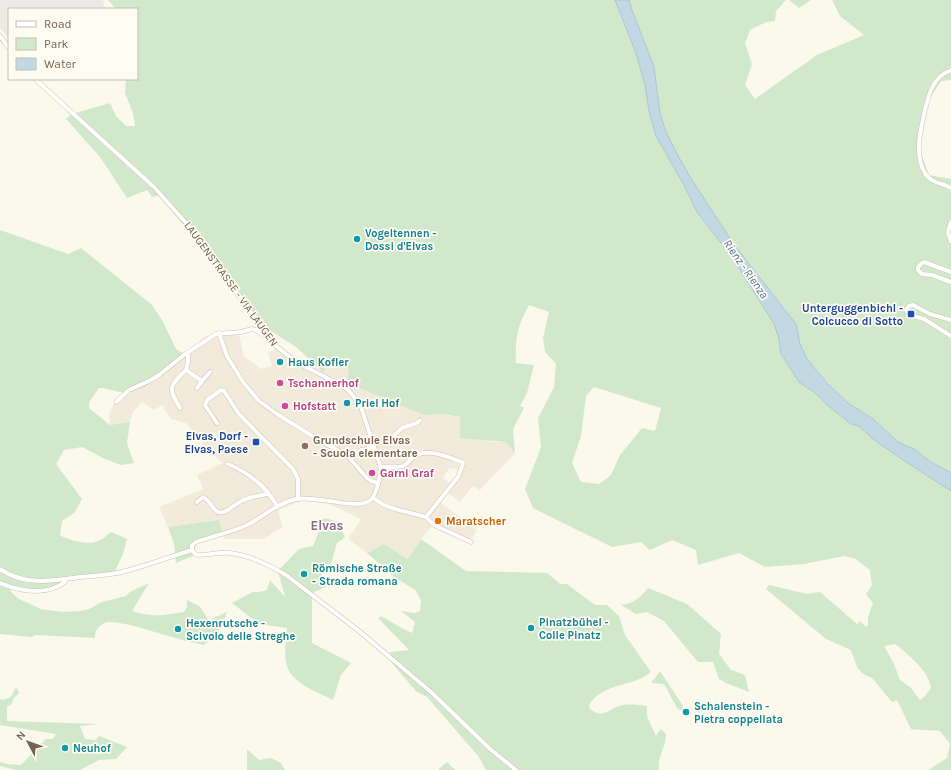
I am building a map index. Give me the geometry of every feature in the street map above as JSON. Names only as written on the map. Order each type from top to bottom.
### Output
[{"type":"street","points":[[0,36],[8,47]]},
{"type":"street","points":[[951,70],[940,77],[930,90],[918,147],[920,160],[927,177],[951,188]]},
{"type":"street","name":"LAUGENSTRASSE - VIA LAUGEN","points":[[36,80],[154,188],[186,222],[211,255],[265,334],[273,343],[287,356],[343,386],[351,393],[360,407],[381,467]]},
{"type":"street","points":[[951,222],[948,232],[951,241]]},
{"type":"street","points":[[951,272],[924,262],[918,267],[918,270],[922,274],[932,275],[951,282]]},
{"type":"street","points":[[951,320],[930,314],[913,305],[908,306],[906,310],[909,316],[924,319],[951,336]]},
{"type":"street","points":[[252,329],[257,322]]},
{"type":"street","points":[[116,402],[129,390],[155,378],[212,336],[219,333],[241,332],[252,329],[263,335],[265,334]]},
{"type":"street","points":[[219,333],[226,356],[259,401],[322,442],[350,457],[367,478],[371,481],[378,482]]},
{"type":"street","points":[[180,408],[173,397],[171,389],[173,382],[186,370],[188,353]]},
{"type":"street","points":[[186,370],[202,381]]},
{"type":"street","points":[[197,388],[210,372]]},
{"type":"street","points":[[217,423],[210,414],[206,405],[208,400],[220,390],[224,391],[239,414],[293,469],[298,480],[298,499]]},
{"type":"street","points":[[350,457],[361,450],[389,440],[402,428],[417,423],[420,420]]},
{"type":"street","points":[[192,550],[192,546],[196,542],[243,526],[257,520],[277,506],[298,499],[322,499],[359,504],[366,503],[373,498],[381,467],[402,467],[415,456],[428,453],[462,462],[463,464],[458,477],[426,516]]},
{"type":"street","points":[[228,464],[252,477],[262,486],[277,506]]},
{"type":"street","points":[[197,502],[203,497],[207,499],[215,509],[223,513],[242,500],[268,494]]},
{"type":"street","points":[[373,498],[384,505],[395,509],[426,516],[434,525],[471,542]]},
{"type":"street","points":[[0,569],[10,575],[27,580],[45,582],[121,572],[192,550]]},
{"type":"street","points":[[192,550],[198,555],[231,553],[275,568],[286,575],[359,630],[431,692],[490,750],[516,770]]},
{"type":"street","points":[[0,583],[20,589],[40,590],[57,587],[65,582],[65,580]]},
{"type":"shaded area","points":[[0,0],[103,0],[105,8],[8,8],[8,37],[0,28]]},
{"type":"shaded area","points":[[215,334],[239,335],[244,356],[261,369],[272,366],[268,353],[278,347],[323,371],[333,359],[424,415],[443,414],[460,418],[490,442],[506,442],[515,453],[480,490],[473,486],[460,502],[448,493],[441,503],[477,530],[469,543],[432,526],[421,539],[408,559],[384,544],[367,553],[348,539],[361,519],[329,504],[301,500],[278,511],[283,527],[263,539],[224,539],[219,520],[168,527],[159,507],[203,489],[197,475],[222,463],[204,445],[186,423],[171,419],[162,405],[154,410],[142,402],[133,412],[130,422],[110,425],[109,414],[121,395],[184,354],[205,337]],"holes":[[[449,468],[459,470],[456,477],[450,483],[443,478]]]},
{"type":"green space","points":[[108,0],[615,0],[636,53],[645,85],[649,111],[697,212],[732,259],[774,324],[779,339],[781,354],[810,391],[819,396],[826,404],[851,424],[859,426],[873,439],[951,491],[951,770],[928,770],[947,758],[950,744],[940,731],[911,729],[897,700],[892,702],[872,678],[863,674],[857,667],[851,650],[826,639],[766,589],[769,585],[807,594],[820,592],[857,624],[860,621],[866,627],[868,625],[868,617],[873,603],[866,594],[872,585],[870,570],[856,559],[844,556],[804,564],[765,567],[739,553],[698,565],[696,550],[672,540],[650,550],[641,542],[612,547],[533,508],[525,489],[541,447],[538,418],[554,387],[556,364],[545,352],[543,338],[549,312],[529,305],[519,326],[516,346],[516,363],[534,365],[527,393],[520,406],[524,408],[513,429],[515,453],[506,442],[460,438],[460,417],[443,414],[424,415],[347,383],[349,370],[333,359],[323,372],[296,347],[265,327],[159,195],[152,197],[147,190],[127,198],[100,157],[66,119],[72,114],[110,103],[116,116],[126,126],[135,126],[133,113],[125,93],[126,80],[138,80],[138,8],[115,8]],"holes":[[[594,387],[661,408],[655,431],[642,428],[620,455],[611,475],[599,484],[581,482],[572,463],[581,436],[586,396]],[[895,644],[922,669],[929,681],[931,688],[920,700],[911,688],[900,680],[894,664],[884,646]]]},
{"type":"green space","points":[[629,0],[786,0],[776,11],[775,21],[766,22],[750,30],[745,43],[752,64],[745,85],[755,99],[817,55],[864,35],[840,16],[832,0],[951,0],[951,80],[941,81],[927,103],[918,145],[929,175],[951,179],[951,473],[931,462],[914,449],[898,442],[873,419],[848,403],[828,384],[807,359],[800,344],[796,324],[735,246],[690,177],[666,132],[660,113],[654,67]]},
{"type":"green space","points":[[789,0],[811,0],[799,8]]},
{"type":"green space","points":[[0,230],[68,254],[81,248],[152,305],[162,320],[176,349],[184,354],[145,387],[124,393],[99,388],[89,402],[89,408],[110,425],[130,422],[127,443],[134,463],[121,465],[105,459],[82,447],[64,450],[56,464],[82,499],[74,513],[62,521],[60,535],[71,540],[88,543],[99,540],[111,532],[127,539],[123,554],[113,575],[69,581],[52,590],[29,593],[11,589],[10,591],[19,599],[41,609],[63,612],[89,609],[102,602],[126,596],[130,592],[149,583],[132,611],[146,615],[164,615],[184,612],[187,607],[187,600],[199,606],[209,620],[227,612],[218,631],[204,645],[131,625],[110,622],[104,623],[97,629],[95,638],[36,635],[31,637],[0,634]]},
{"type":"green space","points":[[325,518],[338,522],[345,537],[337,543],[331,564],[321,573],[326,587],[314,592],[312,599],[312,643],[351,663],[341,675],[333,700],[299,682],[289,670],[286,663],[285,654],[287,628],[259,624],[232,603],[253,592],[267,590],[270,580],[285,597],[278,571],[299,549],[313,546],[318,534],[321,520]]},
{"type":"green space","points":[[219,520],[223,535],[196,544],[193,556],[176,563],[174,544],[168,527]]},
{"type":"green space","points":[[421,539],[466,571],[547,573],[560,584],[567,584],[592,603],[596,605],[607,605],[619,616],[625,635],[651,672],[637,680],[602,692],[589,705],[590,709],[595,712],[603,713],[622,705],[647,706],[647,716],[656,736],[661,729],[666,734],[665,743],[659,761],[659,770],[486,770],[479,757],[427,697],[416,691],[392,663],[390,652],[409,650],[378,618],[381,616],[412,633],[415,622],[401,611],[414,613],[420,611],[421,600],[415,590],[393,576],[367,553],[384,544],[408,559]]},
{"type":"green space","points":[[648,588],[687,604],[721,634],[719,654],[731,670],[745,675],[749,692],[719,679],[713,662],[698,662],[664,621],[647,612],[636,614],[621,605],[636,600]]},
{"type":"green space","points":[[660,671],[683,706],[683,712],[677,708],[664,684],[651,683]]},
{"type":"green space","points":[[16,687],[19,693],[13,699],[12,704],[7,707],[7,721],[99,724],[80,726],[85,739],[96,740],[99,736],[127,747],[116,759],[99,760],[80,770],[17,770],[0,766],[0,762],[21,765],[46,739],[53,739],[56,734],[0,725],[0,699],[3,700],[11,697]]},
{"type":"green space","points":[[247,749],[259,760],[271,758],[281,763],[285,770],[247,770]]},
{"type":"green space","points":[[447,762],[455,770],[438,770]]},
{"type":"water","name":"Rienz - Rienza","points":[[615,0],[629,0],[654,67],[660,113],[666,132],[676,152],[690,177],[735,246],[796,324],[800,344],[807,359],[828,384],[848,403],[873,419],[898,442],[914,449],[931,462],[951,473],[951,491],[873,439],[859,426],[851,424],[826,404],[819,396],[799,382],[781,354],[779,339],[774,324],[733,259],[697,212],[685,187],[656,136],[649,111],[645,85],[636,53]]},
{"type":"place","name":"Vogeltennen - Dossi d'Elvas","points":[[357,239]]},
{"type":"place","name":"Unterguggenbichl - Colcucco di Sotto","points":[[911,314]]},
{"type":"place","name":"Haus Kofler","points":[[280,362]]},
{"type":"place","name":"Tschannerhof","points":[[280,383]]},
{"type":"place","name":"Priel Hof","points":[[347,403]]},
{"type":"place","name":"Hofstatt","points":[[285,406]]},
{"type":"place","name":"Elvas, Dorf - Elvas, Paese","points":[[256,442]]},
{"type":"place","name":"Grundschule Elvas - Scuola elementare","points":[[305,446]]},
{"type":"place","name":"Garni Graf","points":[[372,473]]},
{"type":"place","name":"Maratscher","points":[[438,521]]},
{"type":"place","name":"Römische Straße - Strada romana","points":[[304,574]]},
{"type":"place","name":"Pinatzbühel - Colle Pinatz","points":[[531,628]]},
{"type":"place","name":"Hexenrutsche - Scivolo delle Streghe","points":[[178,629]]},
{"type":"place","name":"Schalenstein - Pietra coppellata","points":[[686,712]]},
{"type":"place","name":"Neuhof","points":[[65,748]]},
{"type":"district","name":"Elvas","points":[[327,525]]}]
